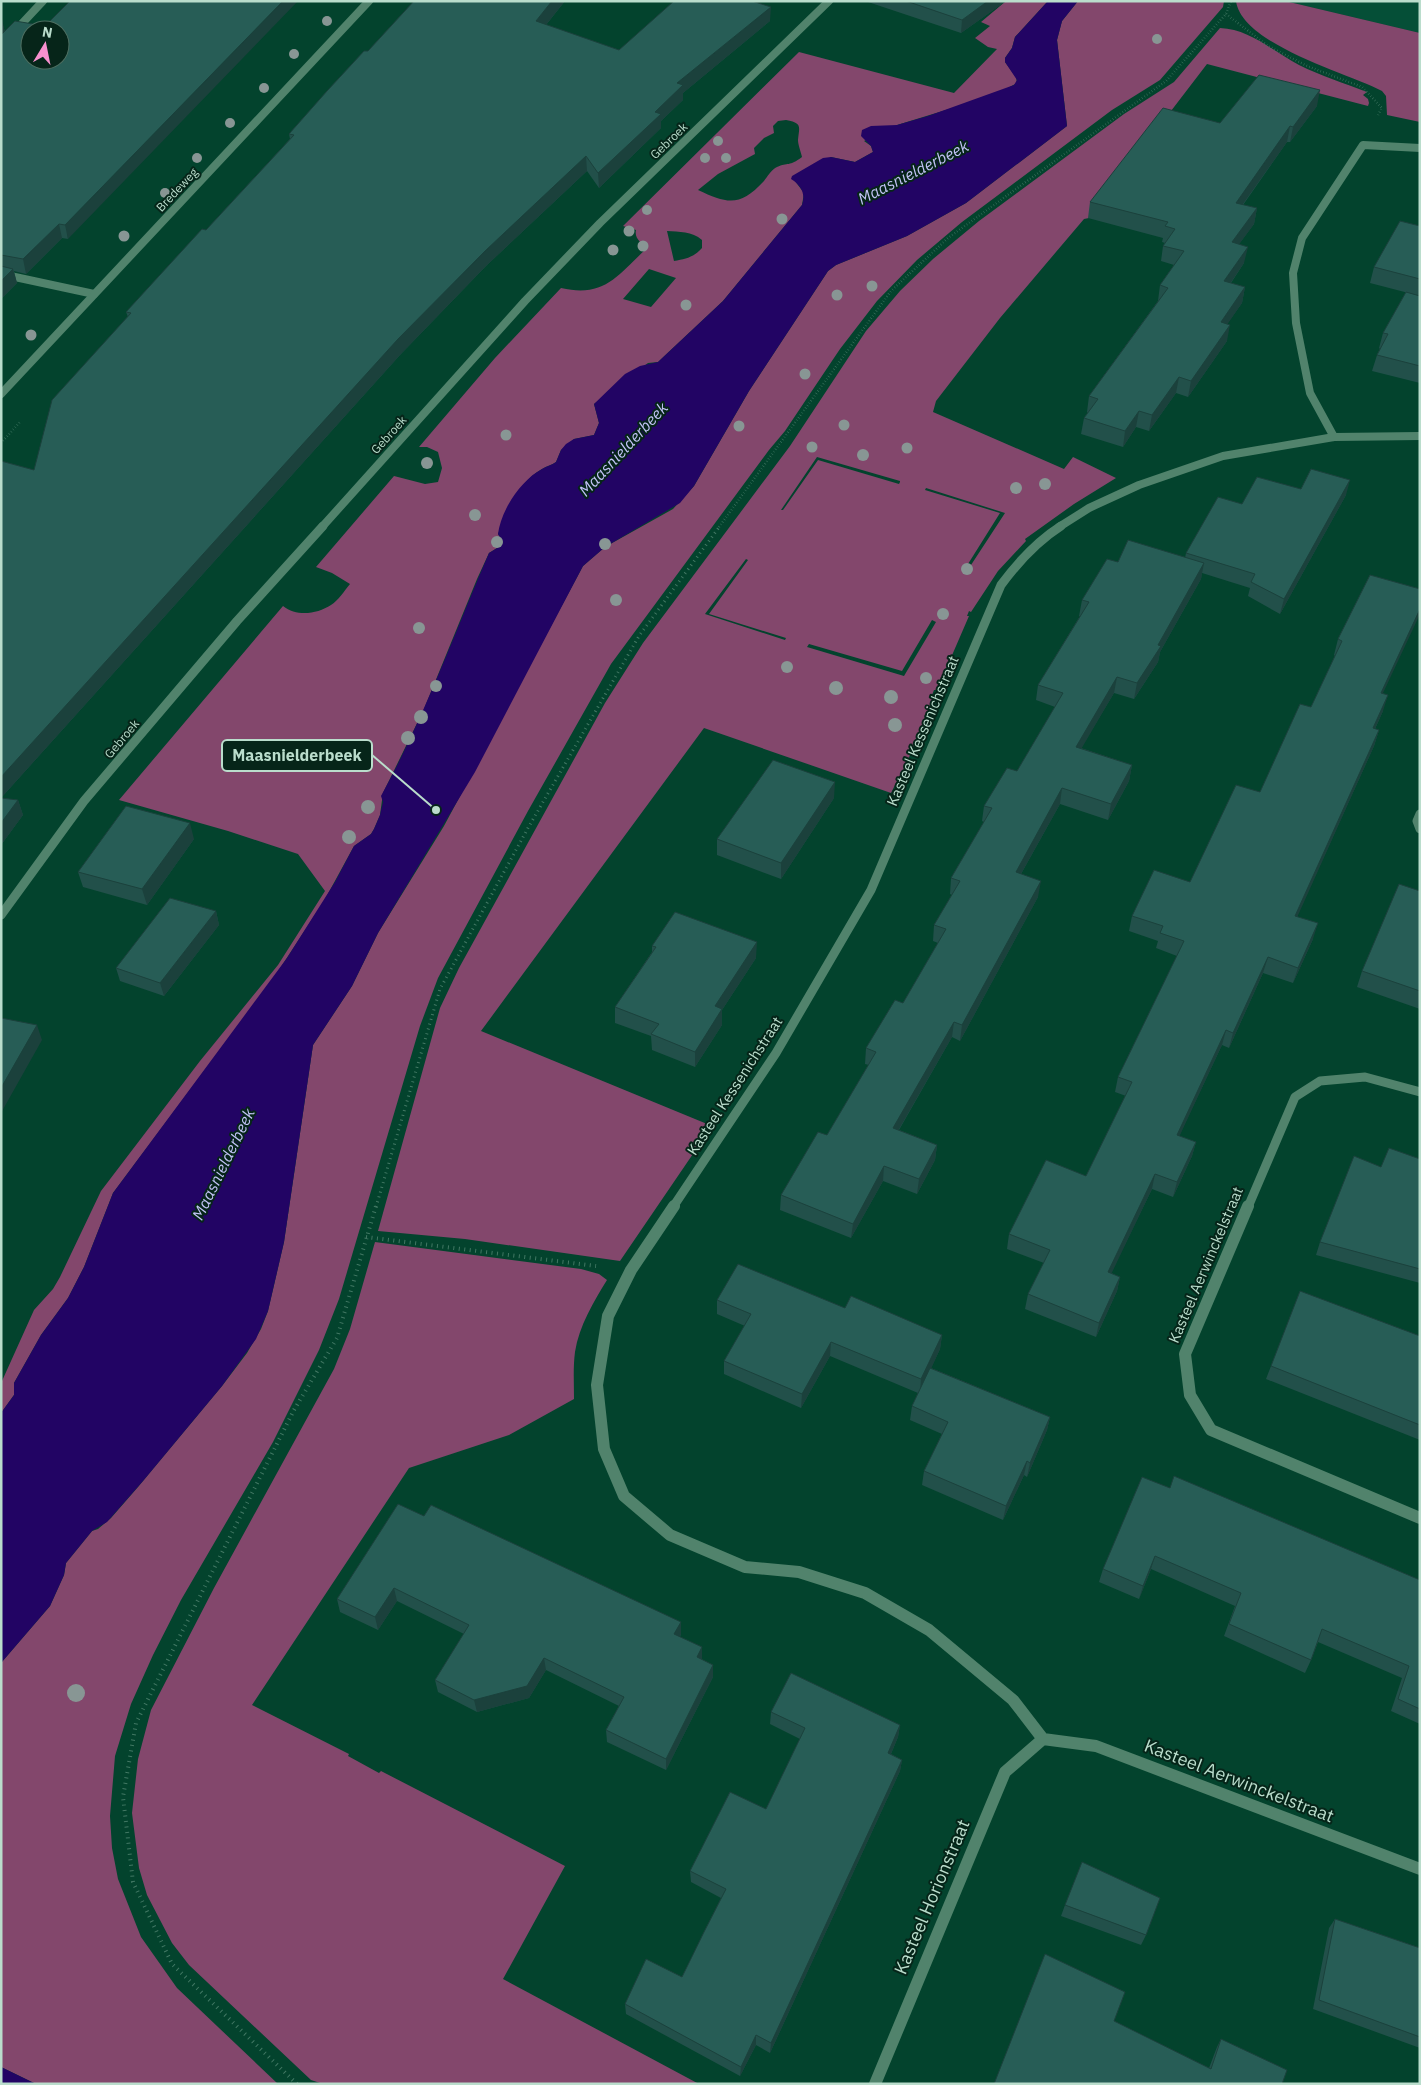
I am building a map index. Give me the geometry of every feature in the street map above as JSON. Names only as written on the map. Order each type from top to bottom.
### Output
[{"type":"street","points":[[1,46],[43,1]]},
{"type":"street","name":"Bredeweg","points":[[1,394],[369,1]]},
{"type":"street","name":"Gebroek","points":[[1,915],[84,801],[237,620],[525,301],[600,223],[829,1]]},
{"type":"street","points":[[1334,437],[1310,393],[1296,323],[1293,273],[1302,238],[1363,145],[1420,148]]},
{"type":"street","points":[[1,274],[94,294]]},
{"type":"street","name":"Kasteel Kessenichstraat","points":[[1043,1739],[1013,1700],[929,1630],[865,1592],[799,1572],[745,1566],[670,1535],[624,1496],[604,1449],[598,1385],[608,1316],[630,1270],[776,1053],[871,890],[1001,586],[1021,558],[1048,534],[1089,508],[1139,485],[1223,456],[1334,437],[1420,436]]},
{"type":"street","points":[[1420,814],[1417,820],[1420,829]]},
{"type":"street","name":"Kasteel Aerwinckelstraat","points":[[1420,1092],[1365,1077],[1320,1080],[1295,1097],[1185,1354],[1190,1395],[1212,1430],[1420,1518]]},
{"type":"street","name":"Kasteel Aerwinckelstraat","points":[[1043,1739],[1096,1746],[1420,1869]]},
{"type":"street","name":"Kasteel Horionstraat","points":[[875,2084],[1005,1772],[1043,1739]]},
{"type":"path","points":[[297,2084],[172,1964],[133,1882],[123,1797],[136,1724],[294,1410],[337,1338],[440,989],[528,828],[639,636],[891,291],[948,238],[1166,80],[1226,14],[1231,1]]},
{"type":"path","points":[[1226,14],[1268,46],[1307,66],[1362,87],[1382,108],[1363,145]]},
{"type":"path","points":[[366,1237],[630,1270]]},
{"type":"shaded area","points":[[1006,1],[1048,1],[1015,37],[1012,48],[1005,58],[1005,62],[1016,77],[1017,83],[1006,89],[959,106],[897,125],[864,141],[871,146],[873,152],[855,162],[831,157],[795,181],[804,193],[802,205],[723,301],[658,362],[648,363],[594,404],[599,423],[594,435],[574,439],[561,450],[556,462],[534,475],[520,489],[510,506],[498,534],[502,545],[489,553],[424,709],[383,793],[380,815],[374,829],[371,834],[354,846],[324,901],[275,976],[113,1193],[84,1267],[68,1298],[41,1335],[14,1383],[14,1395],[1,1413],[2,1381],[34,1310],[53,1289],[60,1277],[101,1191],[200,1061],[278,965],[325,891],[298,854],[228,831],[119,800],[283,606],[294,612],[307,613],[325,608],[339,598],[350,584],[332,573],[316,567],[394,476],[425,484],[438,482],[442,468],[438,452],[427,447],[419,447],[495,358],[561,288],[589,290],[600,287],[619,275],[647,248],[637,238],[636,230],[623,226],[799,52],[954,93],[997,49],[988,47],[975,38],[990,26],[981,22]],"holes":[[[786,120],[799,126],[798,142],[802,157],[794,162],[775,168],[756,189],[740,199],[726,200],[698,190],[718,174],[755,154],[754,148],[764,138],[774,133],[773,126],[778,121]],[[667,231],[690,233],[702,240],[702,248],[696,254],[674,261]],[[649,269],[676,278],[651,307],[623,299]]]},
{"type":"shaded area","points":[[1078,1],[1224,1],[1223,7],[1160,80],[1112,110],[962,222],[917,260],[877,301],[840,349],[785,431],[611,664],[528,811],[438,978],[420,1026],[339,1299],[319,1350],[273,1442],[181,1600],[131,1704],[115,1756],[110,1816],[112,1848],[118,1879],[141,1937],[177,1988],[278,2084],[36,2084],[1,2067],[1,1663],[50,1606],[64,1575],[66,1563],[92,1531],[98,1529],[111,1518],[138,1487],[222,1386],[247,1353],[261,1329],[268,1311],[284,1242],[313,1045],[352,986],[378,933],[444,826],[583,566],[605,547],[673,509],[694,486],[749,391],[828,271],[836,265],[907,236],[966,203],[1067,126],[1057,40],[1062,21]]},
{"type":"shaded area","points":[[1236,1],[1285,1],[1420,33],[1420,122],[1387,115],[1386,96],[1382,91],[1298,56],[1276,44],[1257,31],[1243,17]]},
{"type":"shaded area","points":[[1285,1],[1420,1],[1420,33]]},
{"type":"shaded area","points":[[1220,28],[1231,29],[1251,36],[1299,65],[1367,92],[1363,95],[1368,99],[1369,103],[1368,106],[1207,64],[1089,218],[1084,219],[1000,318],[936,401],[933,412],[1064,469],[1073,457],[1116,478],[1074,504],[1025,539],[1026,541],[998,571],[971,612],[969,611],[967,616],[969,616],[937,690],[934,690],[932,695],[935,696],[899,781],[897,781],[891,793],[704,728],[481,1031],[712,1126],[620,1261],[465,1239],[378,1231],[440,1008],[459,968],[605,703],[643,643],[790,446],[866,331],[900,291],[933,259],[979,221],[1124,114],[1174,82]],"holes":[[[817,457],[900,481],[899,484],[818,460],[783,510],[781,510]],[[926,488],[1005,513],[971,565],[968,564],[1000,513],[925,490]],[[746,559],[748,560],[709,614],[786,638],[785,640],[705,614]],[[932,620],[936,622],[904,676],[807,647],[809,644],[902,671]]]},
{"type":"shaded area","points":[[375,1242],[581,1269],[599,1274],[607,1280],[588,1314],[577,1342],[574,1364],[574,1399],[509,1435],[409,1468],[252,1705],[349,1754],[348,1756],[379,1773],[381,1771],[565,1866],[503,1979],[699,2084],[323,2084],[311,2080],[189,1965],[172,1943],[147,1895],[139,1868],[132,1813],[138,1759],[151,1710],[214,1588],[334,1369],[350,1329]]},
{"type":"water","points":[[1048,1],[1078,1],[1062,21],[1057,40],[1067,126],[966,203],[907,236],[836,265],[828,271],[749,391],[694,486],[680,503],[605,547],[583,566],[475,772],[378,933],[352,986],[313,1045],[284,1242],[268,1311],[256,1339],[222,1386],[143,1481],[107,1522],[92,1531],[66,1563],[64,1575],[50,1606],[1,1663],[1,1413],[14,1395],[14,1383],[41,1335],[68,1298],[84,1267],[113,1193],[287,958],[335,882],[354,846],[371,834],[374,829],[383,802],[381,796],[425,706],[489,553],[502,545],[498,534],[500,525],[513,497],[534,474],[556,462],[566,444],[574,439],[594,435],[599,423],[594,404],[625,374],[640,366],[658,362],[723,301],[802,205],[802,190],[791,179],[792,176],[823,158],[831,157],[855,162],[873,152],[871,146],[861,136],[862,130],[871,126],[897,125],[928,116],[1014,85],[1017,80],[1005,62],[1005,58],[1012,48],[1015,37]]},
{"type":"water","points":[[1,2067],[36,2084],[1,2084]]},
{"type":"building","points":[[70,1],[283,1],[65,225],[59,224],[23,259],[1,255],[1,35],[15,21],[20,22],[20,70],[70,70],[70,20],[51,20]]},
{"type":"building","points":[[414,1],[552,1],[536,21],[619,50],[674,1],[752,1],[771,7],[677,83],[683,85],[655,112],[661,114],[598,173],[586,156],[485,251],[398,339],[1,777],[1,461],[34,470],[52,400],[131,313],[126,312],[202,229],[206,230],[294,135],[289,134],[364,51],[368,51]]},
{"type":"building","points":[[906,1],[988,1],[962,20]]},
{"type":"building","points":[[1259,75],[1320,90],[1293,127],[1290,126],[1236,203],[1257,208],[1232,242],[1248,247],[1224,281],[1245,287],[1221,322],[1230,325],[1191,381],[1179,377],[1152,415],[1139,411],[1125,431],[1084,418],[1098,399],[1089,396],[1168,288],[1160,285],[1184,251],[1163,246],[1175,229],[1165,226],[1168,222],[1090,202],[1163,108],[1220,123]]},
{"type":"building","points":[[1400,221],[1420,226],[1420,279],[1374,267]]},
{"type":"building","points":[[1,266],[13,269],[1,281]]},
{"type":"building","points":[[1406,292],[1420,296],[1420,366],[1377,355],[1388,334],[1383,333]]},
{"type":"building","points":[[1311,469],[1350,480],[1284,599],[1251,582],[1255,574],[1186,553],[1218,497],[1242,504],[1257,477],[1301,489]]},
{"type":"building","points":[[1128,540],[1204,563],[1158,645],[1161,646],[1137,683],[1117,677],[1076,747],[1132,765],[1111,804],[1062,788],[1016,872],[1041,881],[962,1025],[954,1022],[893,1128],[937,1145],[919,1179],[884,1166],[853,1224],[781,1195],[818,1132],[827,1135],[876,1052],[866,1048],[895,1000],[903,1003],[946,929],[934,925],[960,881],[951,878],[992,808],[984,806],[1007,768],[1017,771],[1063,693],[1038,685],[1089,602],[1082,600],[1107,559],[1118,562]]},
{"type":"building","points":[[1370,575],[1420,589],[1420,609],[1381,693],[1388,695],[1373,728],[1379,730],[1295,916],[1318,923],[1298,968],[1268,957],[1233,1033],[1226,1030],[1177,1135],[1196,1142],[1177,1182],[1155,1174],[1108,1272],[1120,1277],[1099,1323],[1028,1294],[1050,1250],[1009,1234],[1046,1160],[1086,1176],[1132,1082],[1118,1077],[1184,941],[1160,933],[1163,926],[1132,916],[1154,870],[1190,882],[1236,785],[1260,792],[1300,704],[1311,707],[1342,641],[1338,639]]},
{"type":"building","points":[[773,760],[835,782],[781,863],[717,839]]},
{"type":"building","points":[[1,798],[18,800],[1,823]]},
{"type":"building","points":[[126,806],[190,823],[142,889],[78,872]]},
{"type":"building","points":[[1399,884],[1420,891],[1420,991],[1362,971]]},
{"type":"building","points":[[170,898],[216,911],[160,983],[116,968]]},
{"type":"building","points":[[675,912],[757,942],[715,1006],[722,1009],[695,1052],[651,1034],[659,1024],[615,1007],[656,947],[652,946]]},
{"type":"building","points":[[1,1018],[37,1025],[1,1088]]},
{"type":"building","points":[[1389,1148],[1420,1159],[1420,1269],[1320,1242],[1354,1156],[1381,1167]]},
{"type":"building","points":[[738,1264],[845,1308],[851,1296],[942,1335],[921,1379],[831,1342],[802,1394],[724,1361],[751,1314],[717,1300]]},
{"type":"building","points":[[1300,1291],[1420,1336],[1420,1425],[1271,1366]]},
{"type":"building","points":[[930,1368],[1050,1417],[1030,1463],[1027,1461],[1006,1506],[924,1471],[948,1422],[912,1406]]},
{"type":"building","points":[[1174,1476],[1420,1580],[1420,1709],[1398,1699],[1409,1666],[1322,1629],[1311,1660],[1229,1624],[1241,1593],[1155,1556],[1143,1586],[1103,1569],[1142,1477],[1170,1488]]},
{"type":"building","points":[[398,1504],[424,1516],[431,1505],[681,1622],[674,1634],[702,1647],[697,1657],[713,1665],[666,1759],[606,1730],[624,1697],[544,1658],[527,1686],[474,1700],[435,1680],[469,1625],[394,1588],[375,1617],[337,1599]]},
{"type":"building","points":[[791,1673],[900,1725],[888,1753],[902,1760],[771,2043],[756,2035],[741,2067],[625,2004],[646,1959],[682,1977],[726,1889],[690,1871],[730,1792],[766,1809],[805,1728],[771,1712]]},
{"type":"building","points":[[1082,1862],[1160,1898],[1146,1935],[1065,1905]]},
{"type":"building","points":[[1335,1919],[1420,1948],[1420,2037],[1319,2000]]},
{"type":"building","points":[[1045,1954],[1125,1992],[1114,2021],[1211,2069],[1221,2039],[1287,2070],[1282,2084],[994,2084]]},
{"type":"place","name":"Maasnielderbeek","points":[[436,810]]}]
